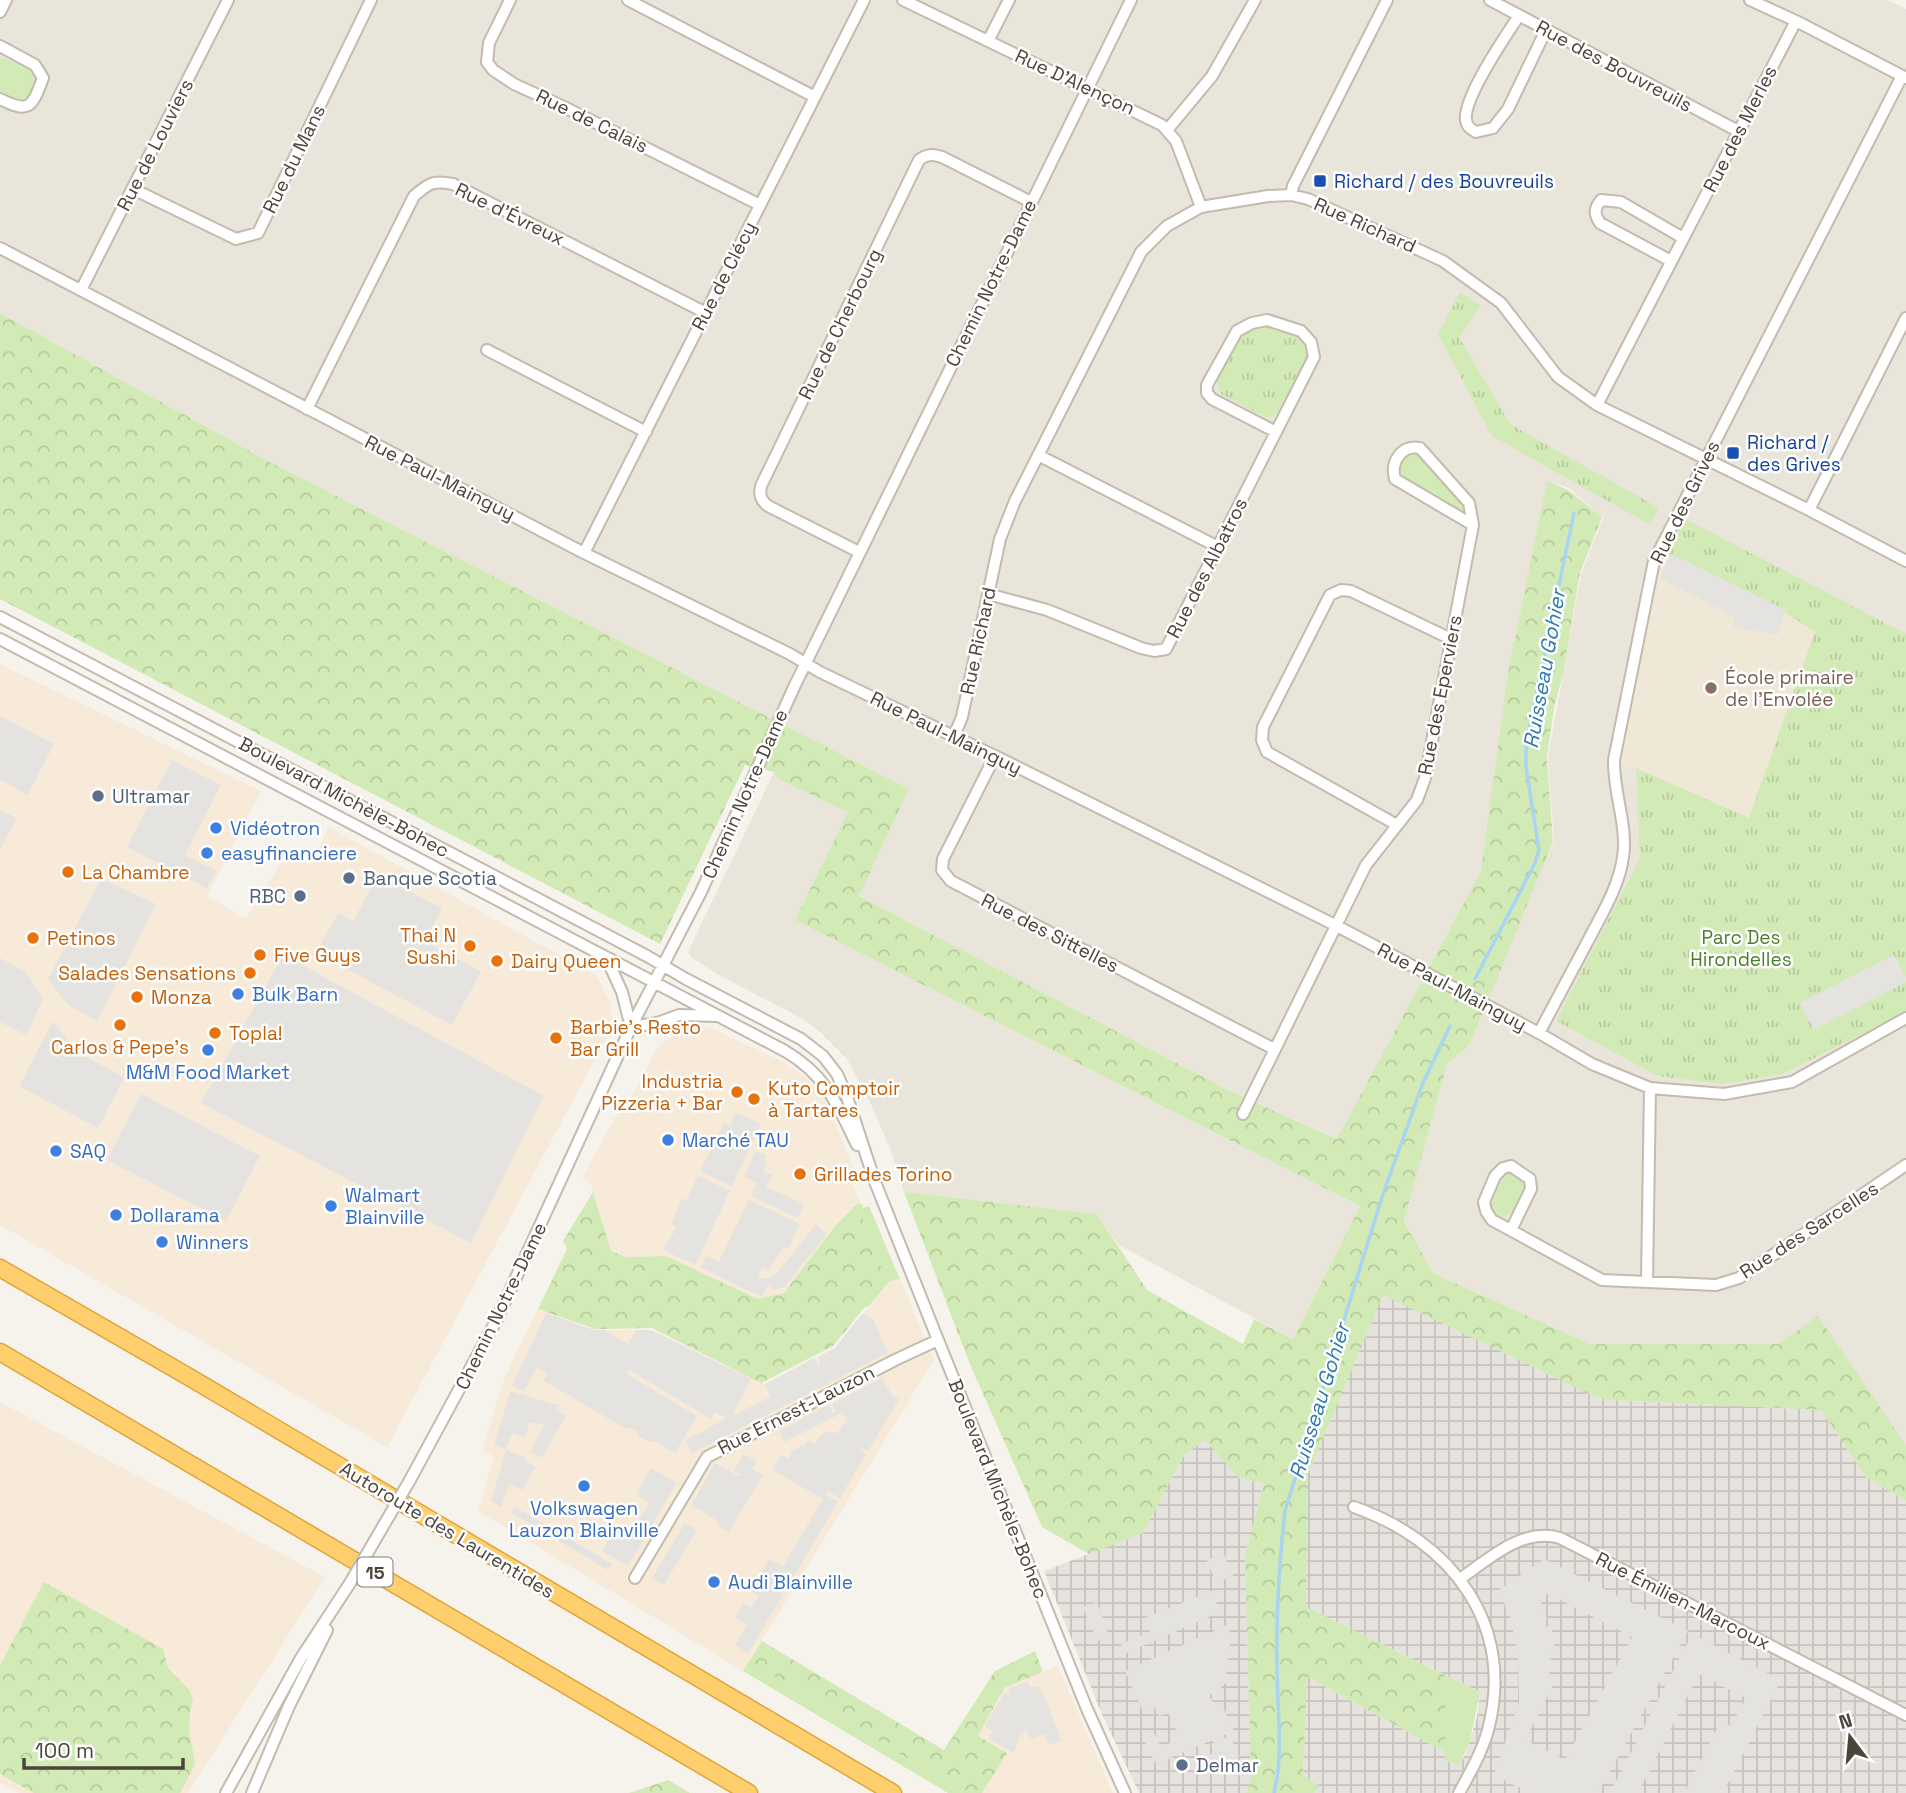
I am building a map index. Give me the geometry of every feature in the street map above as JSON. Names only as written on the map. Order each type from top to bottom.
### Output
[{"type":"highway","name":"Autoroute des Laurentides","points":[[0,1268],[893,1793]]},
{"type":"highway","name":"15","points":[[0,1352],[749,1793]]},
{"type":"street","points":[[0,12],[6,0]]},
{"type":"street","name":"Rue de Louviers","points":[[80,290],[228,0]]},
{"type":"street","name":"Rue du Mans","points":[[133,190],[236,239],[258,233],[371,0]]},
{"type":"street","name":"Rue de Calais","points":[[510,0],[489,43],[487,62],[493,70],[513,84],[565,107],[760,205]]},
{"type":"street","points":[[628,0],[816,97]]},
{"type":"street","name":"Rue de Clécy","points":[[584,552],[864,0]]},
{"type":"street","name":"Rue D'Alençon","points":[[903,0],[1168,129]]},
{"type":"street","points":[[988,41],[1009,0]]},
{"type":"street","name":"Chemin Notre-Dame","points":[[226,1793],[302,1658],[350,1583],[410,1480],[496,1321],[631,1027],[701,891],[859,552],[1131,0]]},
{"type":"street","points":[[1201,207],[1179,146],[1168,129],[1212,76],[1255,0]]},
{"type":"street","points":[[1291,195],[1293,186],[1387,0]]},
{"type":"street","name":"Rue des Bouvreuils","points":[[1490,0],[1738,131]]},
{"type":"street","points":[[1750,0],[1904,77]]},
{"type":"street","points":[[1518,17],[1474,92],[1465,117],[1468,126],[1476,132],[1493,128],[1508,109],[1546,30]]},
{"type":"street","name":"Rue des Merles","points":[[1597,405],[1796,21]]},
{"type":"street","points":[[0,46],[35,65],[43,78],[34,101],[28,107],[18,108],[0,99]]},
{"type":"street","name":"Rue des Grives","points":[[1539,1033],[1608,902],[1619,874],[1623,855],[1622,828],[1613,780],[1614,761],[1654,561],[1904,77]]},
{"type":"street","name":"Rue de Cherbourg","points":[[859,552],[768,506],[762,501],[761,486],[919,160],[933,154],[942,157],[1031,202]]},
{"type":"street","name":"Rue d'Évreux","points":[[307,409],[414,196],[429,183],[441,181],[453,184],[706,313]]},
{"type":"street","name":"Rue Richard","points":[[954,736],[962,717],[1000,539],[1015,501],[1137,258],[1150,241],[1167,226],[1201,207],[1245,198],[1291,195],[1316,202],[1443,261],[1501,303],[1558,377],[1597,405],[1906,561]]},
{"type":"street","points":[[1671,261],[1600,223],[1595,214],[1596,206],[1601,200],[1621,202],[1684,238]]},
{"type":"street","name":"Rue Paul-Mainguy","points":[[0,248],[584,552],[1337,926],[1592,1063],[1650,1088],[1724,1094],[1792,1082],[1906,1018]]},
{"type":"street","points":[[1809,510],[1906,318]]},
{"type":"street","name":"Rue des Albatros","points":[[988,594],[1047,610],[1154,652],[1166,649],[1218,547],[1314,357],[1311,342],[1301,331],[1267,320],[1252,323],[1237,331],[1207,385],[1207,393],[1213,400],[1276,432]]},
{"type":"street","points":[[488,350],[646,432]]},
{"type":"street","points":[[1413,446],[1420,448],[1469,503],[1473,525],[1395,479],[1393,468],[1402,452],[1413,446]]},
{"type":"street","points":[[1038,455],[1218,547]]},
{"type":"street","name":"Rue des Eperviers","points":[[1243,1114],[1366,866],[1417,800],[1425,778],[1473,525]]},
{"type":"street","points":[[1397,825],[1268,751],[1262,740],[1263,727],[1331,595],[1341,590],[1351,591],[1451,639]]},
{"type":"street","name":"Boulevard Michèle-Bohec","points":[[0,617],[795,1036],[823,1056],[837,1074],[844,1091],[875,1182],[938,1340],[1087,1709],[1125,1793]]},
{"type":"street","name":"Boulevard Michèle-Bohec","points":[[0,639],[792,1055],[820,1078],[836,1102],[875,1182]]},
{"type":"street","name":"Rue des Sittelles","points":[[995,756],[943,859],[942,870],[951,881],[1274,1049]]},
{"type":"street","points":[[606,957],[622,992],[631,1027],[657,1023],[679,1015],[719,1016]]},
{"type":"street","points":[[1647,1281],[1650,1088]]},
{"type":"street","name":"Rue des Sarcelles","points":[[1511,1230],[1531,1189],[1530,1179],[1511,1166],[1503,1168],[1496,1176],[1484,1202],[1492,1220],[1602,1280],[1716,1285],[1739,1278],[1906,1165]]},
{"type":"street","name":"Rue Ernest-Lauzon","points":[[635,1578],[707,1457],[938,1340]]},
{"type":"street","points":[[1354,1507],[1380,1517],[1415,1536],[1445,1560],[1475,1605],[1486,1632],[1494,1682],[1487,1734],[1459,1793]]},
{"type":"street","name":"Rue Émilien-Marcoux","points":[[1460,1579],[1519,1541],[1536,1535],[1560,1538],[1906,1715]]},
{"type":"street","name":"Chemin Notre-Dame","points":[[252,1793],[289,1706],[350,1583]]},
{"type":"shaded area","points":[[0,0],[1888,0],[1906,9],[1906,1445],[1778,1344],[1590,1344],[1433,1273],[1404,1220],[1447,1064],[1464,1042],[1554,842],[1548,757],[1581,575],[1603,518],[1569,488],[1549,482],[1481,871],[1338,1139],[1228,1090],[859,896],[909,789],[268,461],[0,313]]},
{"type":"shaded area","points":[[1671,554],[1786,610],[1778,635],[1733,627],[1735,617],[1660,578]]},
{"type":"shaded area","name":"École primaire de l'Envolée","points":[[1668,556],[1772,604],[1815,631],[1749,819],[1636,768],[1626,768],[1614,760],[1654,561]]},
{"type":"shaded area","points":[[0,664],[261,791],[207,896],[246,919],[287,853],[310,866],[329,827],[597,976],[611,1004],[612,1028],[387,1447],[0,1225]]},
{"type":"shaded area","points":[[0,716],[54,744],[28,795],[0,780]]},
{"type":"shaded area","points":[[172,760],[221,785],[185,855],[216,871],[207,888],[127,847]]},
{"type":"shaded area","points":[[774,772],[778,779],[849,812],[795,920],[1360,1206],[1293,1339],[1119,1245],[1097,1214],[904,1192],[891,1151],[869,1100],[847,1059],[817,1029],[721,976],[692,958],[688,952]]},
{"type":"shaded area","points":[[0,810],[17,818],[0,850]]},
{"type":"shaded area","points":[[379,874],[442,909],[425,941],[481,972],[452,1025],[316,953],[338,913],[353,921]]},
{"type":"shaded area","points":[[101,879],[156,904],[97,1021],[68,1005],[48,979]]},
{"type":"shaded area","points":[[283,955],[544,1096],[471,1243],[201,1103]]},
{"type":"shaded area","points":[[1894,955],[1906,982],[1814,1030],[1800,1003]]},
{"type":"shaded area","points":[[0,958],[26,972],[43,999],[26,1035],[0,1022]]},
{"type":"shaded area","points":[[53,1021],[76,1051],[124,1078],[98,1128],[19,1086]]},
{"type":"shaded area","points":[[693,1024],[711,1028],[784,1062],[804,1076],[823,1097],[830,1110],[856,1174],[852,1176],[853,1184],[861,1204],[855,1205],[836,1225],[784,1293],[759,1299],[666,1256],[626,1257],[611,1251],[591,1184],[582,1178],[612,1123],[637,1087],[654,1053],[672,1037],[677,1026]]},
{"type":"shaded area","points":[[141,1094],[260,1156],[226,1221],[107,1160]]},
{"type":"shaded area","points":[[736,1113],[761,1124],[732,1186],[700,1171],[724,1123],[730,1125]]},
{"type":"shaded area","points":[[755,1152],[765,1154],[763,1171],[772,1175],[766,1187],[804,1204],[798,1218],[751,1196],[757,1183],[744,1177]]},
{"type":"shaded area","points":[[698,1176],[730,1191],[695,1265],[663,1250],[677,1227],[671,1224],[676,1211],[682,1199],[686,1200]]},
{"type":"shaded area","points":[[749,1200],[800,1224],[788,1249],[784,1247],[769,1270],[762,1267],[760,1279],[778,1272],[816,1224],[827,1234],[785,1286],[774,1291],[769,1284],[762,1297],[701,1268],[706,1256],[719,1261]]},
{"type":"shaded area","points":[[900,1279],[934,1360],[743,1671],[478,1511],[494,1456],[482,1451],[504,1379],[538,1309],[594,1330],[651,1330],[765,1384],[835,1348],[890,1281]]},
{"type":"shaded area","points":[[1383,1294],[1596,1397],[1611,1400],[1821,1410],[1866,1477],[1906,1501],[1906,1793],[1314,1793],[1318,1785],[1303,1776],[1307,1677],[1445,1752],[1445,1760],[1459,1766],[1477,1718],[1480,1692],[1306,1607],[1308,1474]]},
{"type":"shaded area","points":[[546,1313],[594,1330],[605,1330],[628,1344],[637,1330],[651,1330],[751,1379],[732,1416],[770,1397],[765,1384],[814,1358],[818,1365],[821,1364],[818,1357],[835,1348],[863,1313],[873,1319],[888,1353],[692,1453],[686,1440],[727,1418],[715,1412],[711,1419],[629,1370],[627,1374],[697,1416],[675,1453],[656,1442],[649,1442],[637,1436],[639,1432],[632,1428],[626,1429],[543,1380],[548,1374],[537,1367],[524,1391],[512,1386]]},
{"type":"shaded area","points":[[882,1378],[892,1395],[899,1399],[868,1451],[861,1447],[866,1454],[840,1498],[828,1492],[826,1495],[838,1502],[786,1590],[772,1584],[771,1587],[783,1594],[748,1654],[735,1645],[747,1625],[735,1618],[744,1603],[751,1608],[759,1596],[751,1591],[769,1559],[783,1566],[823,1499],[772,1470],[781,1455],[788,1459],[792,1452],[804,1447],[808,1440],[815,1444],[825,1433],[830,1431],[836,1434],[847,1421],[842,1413],[784,1442],[779,1431],[829,1405],[833,1413],[836,1412],[832,1404]]},
{"type":"shaded area","points":[[510,1391],[558,1405],[556,1410],[566,1416],[542,1458],[530,1451],[545,1425],[530,1422],[525,1437],[512,1433],[506,1449],[494,1445]]},
{"type":"shaded area","points":[[0,1402],[325,1577],[188,1793],[19,1793],[0,1783]]},
{"type":"shaded area","points":[[1206,1439],[1239,1478],[1264,1483],[1245,1556],[1251,1779],[1246,1793],[1139,1793],[1101,1712],[1044,1571],[1143,1533],[1184,1455]]},
{"type":"shaded area","points":[[506,1450],[526,1458],[525,1460],[536,1467],[522,1490],[510,1484],[501,1507],[491,1501]]},
{"type":"shaded area","points":[[743,1454],[757,1461],[752,1469],[763,1475],[729,1532],[718,1525],[715,1519],[691,1505],[715,1463],[740,1477],[741,1475],[734,1471]]},
{"type":"shaded area","points":[[651,1468],[677,1483],[628,1566],[602,1551],[618,1525],[631,1532],[650,1503],[636,1494]]},
{"type":"shaded area","points":[[515,1507],[612,1564],[608,1570],[512,1513]]},
{"type":"shaded area","points":[[685,1523],[697,1530],[664,1585],[652,1578]]},
{"type":"shaded area","points":[[1224,1554],[1233,1576],[1216,1583],[1207,1560]]},
{"type":"shaded area","points":[[1544,1559],[1688,1631],[1598,1793],[1530,1793],[1494,1775],[1519,1702],[1518,1658],[1511,1621],[1499,1590]],"holes":[[[1547,1593],[1632,1637],[1565,1760],[1525,1740],[1555,1682],[1547,1678],[1555,1662],[1549,1658],[1555,1645],[1548,1640],[1553,1630],[1544,1625],[1547,1617],[1537,1612]]]},
{"type":"shaded area","points":[[1212,1591],[1220,1612],[1124,1654],[1121,1644],[1150,1632],[1144,1618]]},
{"type":"shaded area","points":[[1097,1602],[1109,1636],[1097,1641],[1083,1607]]},
{"type":"shaded area","points":[[1227,1625],[1232,1638],[1229,1640],[1232,1653],[1227,1655],[1232,1669],[1225,1671],[1229,1679],[1217,1692],[1209,1695],[1215,1707],[1222,1705],[1234,1731],[1156,1764],[1143,1738],[1154,1733],[1161,1747],[1180,1738],[1168,1713],[1159,1716],[1154,1706],[1143,1711],[1125,1671]]},
{"type":"shaded area","points":[[1692,1634],[1781,1680],[1723,1793],[1684,1793],[1721,1721],[1731,1726],[1746,1698],[1699,1674],[1638,1793],[1610,1793]]},
{"type":"shaded area","points":[[1058,1666],[1113,1793],[982,1793],[1006,1753],[978,1736],[1004,1688]]},
{"type":"shaded area","points":[[1028,1681],[1031,1688],[1040,1686],[1062,1740],[1049,1745],[1044,1734],[1030,1739],[1027,1731],[1021,1734],[1014,1753],[989,1739],[992,1731],[985,1726],[1004,1693],[1011,1696],[1008,1689]]},
{"type":"shaded area","points":[[1230,1736],[1239,1757],[1224,1763],[1224,1772],[1214,1776],[1206,1756],[1214,1753],[1211,1744]]},
{"type":"green space","points":[[0,57],[24,66],[33,74],[34,88],[30,98],[18,101],[0,93]]},
{"type":"green space","points":[[1460,292],[1481,306],[1459,337],[1510,424],[1659,508],[1650,525],[1492,436],[1438,334]]},
{"type":"green space","points":[[0,313],[268,461],[909,789],[859,896],[1228,1090],[1337,1139],[1481,871],[1508,674],[1547,481],[1568,490],[1602,517],[1580,573],[1563,674],[1554,708],[1547,757],[1553,842],[1470,1044],[1447,1064],[1404,1221],[1433,1273],[1590,1344],[1778,1344],[1818,1316],[1906,1445],[1906,1501],[1866,1477],[1821,1410],[1611,1400],[1596,1397],[1383,1295],[1308,1474],[1306,1607],[1445,1675],[1445,1752],[1307,1677],[1303,1775],[1318,1785],[1314,1793],[1246,1793],[1251,1779],[1245,1556],[1264,1483],[1239,1478],[1205,1440],[1184,1455],[1143,1533],[1089,1554],[1042,1527],[969,1362],[904,1192],[1097,1214],[1147,1290],[1243,1344],[1254,1319],[1293,1339],[1360,1206],[795,920],[848,812],[778,779],[774,772],[745,765],[660,944],[0,599]]},
{"type":"green space","points":[[1266,325],[1293,334],[1304,344],[1307,356],[1277,413],[1271,417],[1265,417],[1221,394],[1216,381],[1228,353],[1240,339]]},
{"type":"green space","points":[[1414,452],[1465,506],[1464,509],[1461,510],[1403,478],[1400,467],[1406,456]]},
{"type":"green space","name":"Parc Des Hirondelles","points":[[1684,518],[1906,634],[1906,1012],[1782,1074],[1722,1084],[1658,1076],[1556,1021],[1640,858],[1636,768],[1749,818],[1815,632],[1772,604],[1668,556]]},
{"type":"green space","points":[[1507,1173],[1523,1179],[1525,1185],[1521,1200],[1504,1217],[1495,1213],[1491,1205]]},
{"type":"green space","points":[[593,1192],[611,1251],[626,1257],[666,1256],[758,1299],[784,1293],[836,1225],[857,1204],[872,1244],[879,1252],[882,1275],[873,1281],[877,1296],[833,1346],[761,1383],[652,1328],[595,1329],[538,1309],[567,1249],[563,1241]]},
{"type":"green space","points":[[857,1204],[862,1204],[863,1208],[869,1206],[900,1279],[890,1281],[877,1296],[873,1281],[882,1275],[879,1253],[872,1244]]},
{"type":"green space","points":[[44,1582],[163,1649],[168,1668],[190,1691],[193,1700],[189,1729],[195,1764],[180,1793],[34,1793],[0,1774],[0,1665]]},
{"type":"green space","points":[[762,1641],[752,1663],[962,1793],[948,1793],[743,1671]]},
{"type":"green space","points":[[762,1641],[944,1750],[995,1671],[1035,1651],[1043,1672],[1004,1688],[978,1736],[1007,1753],[982,1793],[962,1793],[799,1690],[751,1663]]},
{"type":"green space","points":[[1445,1675],[1480,1692],[1470,1741],[1459,1766],[1445,1760]]},
{"type":"green space","points":[[668,1780],[690,1793],[629,1793]]},
{"type":"waterway","name":"Ruisseau Gohier","points":[[1475,979],[1535,863],[1539,850],[1526,767],[1526,744],[1574,513]]},
{"type":"waterway","name":"Ruisseau Gohier","points":[[1274,1793],[1279,1763],[1278,1609],[1285,1511],[1382,1197],[1423,1083],[1450,1026]]},
{"type":"place","name":"Richard / des Bouvreuils","points":[[1320,181]]},
{"type":"place","name":"Richard / des Grives","points":[[1733,453]]},
{"type":"place","name":"École primaire de l'Envolée","points":[[1711,688]]},
{"type":"place","name":"Ultramar","points":[[98,796]]},
{"type":"place","name":"Vidéotron","points":[[216,828]]},
{"type":"place","name":"easyfinanciere","points":[[207,853]]},
{"type":"place","name":"La Chambre","points":[[68,872]]},
{"type":"place","name":"Banque Scotia","points":[[349,878]]},
{"type":"place","name":"RBC","points":[[300,896]]},
{"type":"place","name":"Petinos","points":[[33,938]]},
{"type":"place","name":"Thai N Sushi","points":[[470,946]]},
{"type":"place","name":"Five Guys","points":[[260,955]]},
{"type":"place","name":"Dairy Queen","points":[[497,961]]},
{"type":"place","name":"Salades Sensations","points":[[250,973]]},
{"type":"place","name":"Bulk Barn","points":[[238,994]]},
{"type":"place","name":"Monza","points":[[137,997]]},
{"type":"place","name":"Carlos & Pepe's","points":[[120,1025]]},
{"type":"place","name":"Topla!","points":[[215,1033]]},
{"type":"place","name":"Barbie's Resto Bar Grill","points":[[556,1038]]},
{"type":"place","name":"M&M Food Market","points":[[208,1050]]},
{"type":"place","name":"Industria Pizzeria + Bar","points":[[737,1092]]},
{"type":"place","name":"Kuto Comptoir à Tartares","points":[[754,1099]]},
{"type":"place","name":"Marché TAU","points":[[668,1140]]},
{"type":"place","name":"SAQ","points":[[56,1151]]},
{"type":"place","name":"Grillades Torino","points":[[800,1174]]},
{"type":"place","name":"Walmart Blainville","points":[[331,1206]]},
{"type":"place","name":"Dollarama","points":[[116,1215]]},
{"type":"place","name":"Winners","points":[[162,1242]]},
{"type":"place","name":"Volkswagen Lauzon Blainville","points":[[584,1486]]},
{"type":"place","name":"Audi Blainville","points":[[714,1582]]},
{"type":"place","name":"Delmar","points":[[1182,1765]]}]
